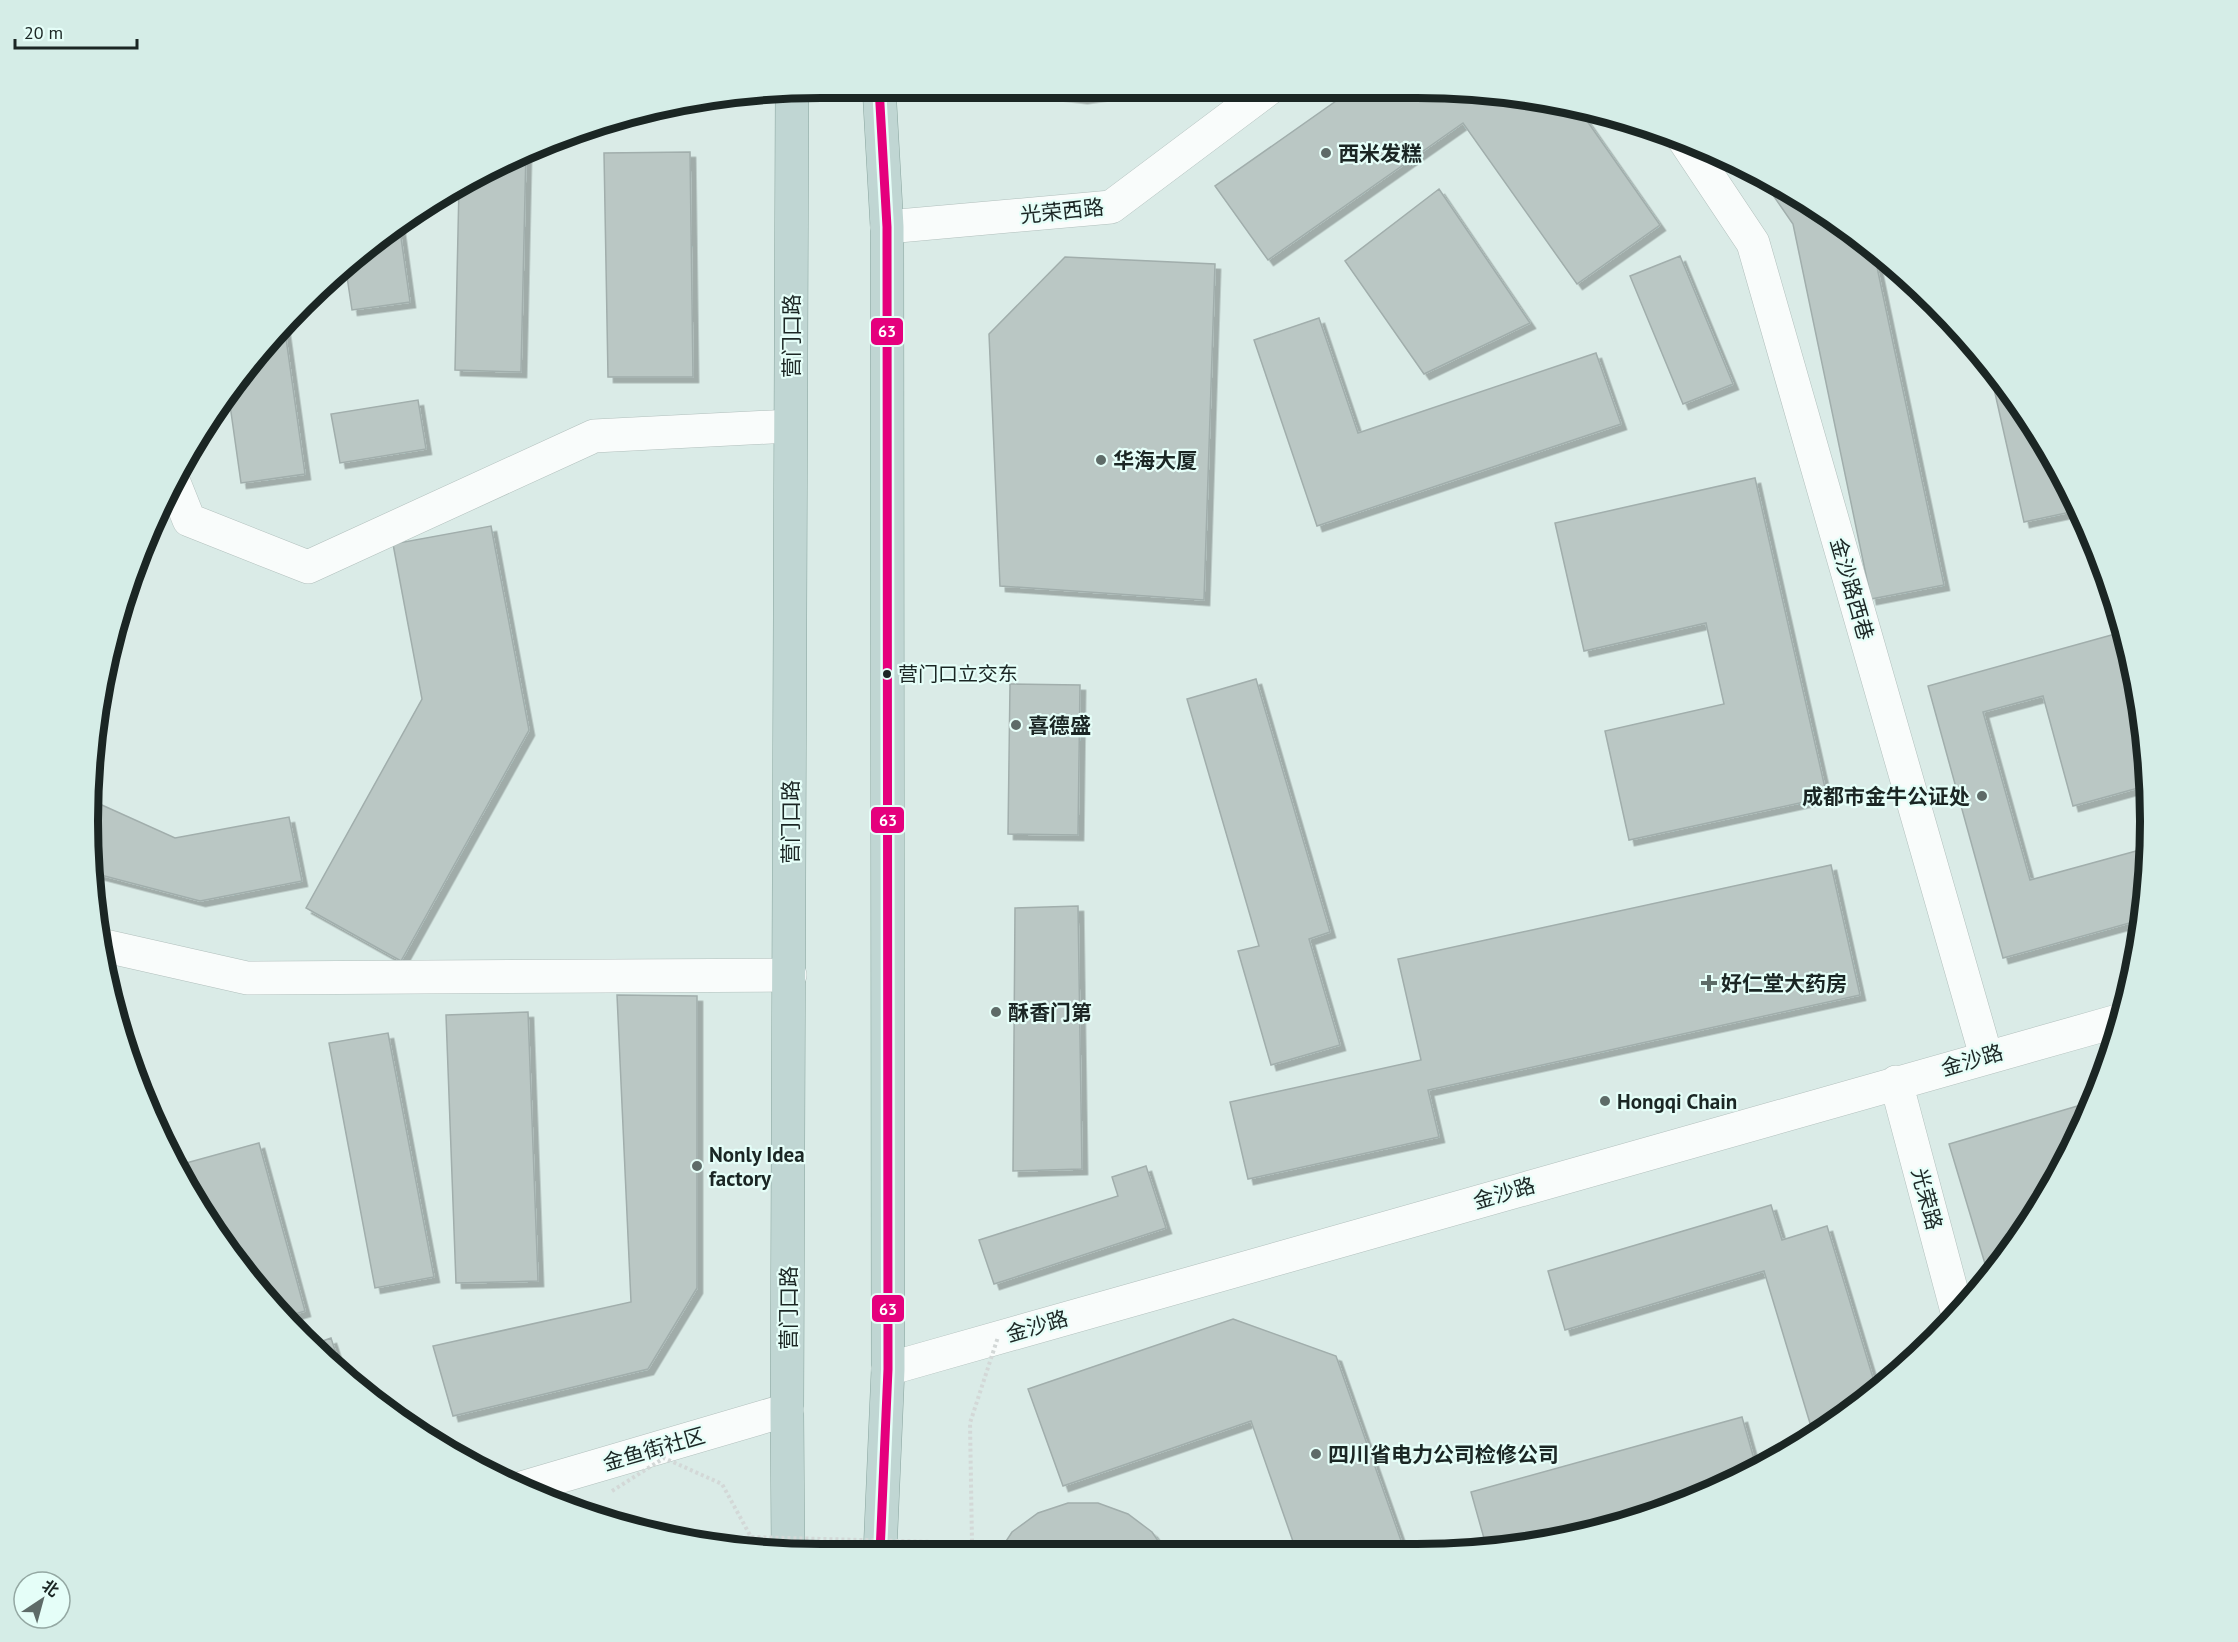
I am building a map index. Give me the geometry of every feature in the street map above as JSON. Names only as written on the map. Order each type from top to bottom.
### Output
[{"type":"highway","points":[[880,98],[887,227],[888,1369],[880,1544]]},
{"type":"highway","name":"营门口路","points":[[788,1543],[792,99]]},
{"type":"street","name":"光荣西路","points":[[887,227],[1111,207],[1256,98]]},
{"type":"street","name":"金沙路西巷","points":[[1693,152],[1753,243],[1986,1056]]},
{"type":"street","points":[[177,491],[189,520],[308,567],[594,436],[790,426]]},
{"type":"street","points":[[109,947],[247,978],[790,975]]},
{"type":"street","name":"金沙路","points":[[888,1369],[1986,1056],[2112,1023]]},
{"type":"street","name":"光荣路","points":[[1896,1082],[1955,1304]]},
{"type":"street","name":"金鱼街社区","points":[[533,1484],[787,1410]]},
{"type":"path","points":[[612,1491],[664,1458],[722,1484],[751,1538],[972,1543],[970,1423],[998,1337]]},
{"type":"building","points":[[1340,98],[1464,99],[1558,111],[1585,117],[1660,225],[1577,284],[1463,123],[1268,260],[1215,186]]},
{"type":"building","points":[[690,152],[693,377],[608,377],[604,153]]},
{"type":"building","points":[[526,161],[521,372],[455,370],[459,194]]},
{"type":"building","points":[[1768,188],[1819,219],[1876,262],[1944,585],[1871,599],[1793,224]]},
{"type":"building","points":[[1439,189],[1530,323],[1424,374],[1345,261]]},
{"type":"building","points":[[400,233],[410,302],[352,310],[347,275]]},
{"type":"building","points":[[1680,256],[1733,384],[1683,404],[1630,276]]},
{"type":"building","name":"华海大厦","points":[[1065,257],[1215,264],[1204,600],[1000,586],[989,334]]},
{"type":"building","points":[[1319,318],[1358,433],[1596,353],[1621,424],[1317,526],[1254,340]]},
{"type":"building","points":[[285,335],[305,474],[241,483],[230,404]]},
{"type":"building","points":[[1993,383],[2044,459],[2071,512],[2024,522]]},
{"type":"building","points":[[418,400],[426,449],[340,463],[331,414]]},
{"type":"building","points":[[1755,478],[1827,797],[1629,840],[1605,731],[1724,704],[1706,623],[1584,651],[1555,523]]},
{"type":"building","points":[[491,526],[529,730],[401,961],[306,908],[422,699],[393,544]]},
{"type":"building","name":"成都市金牛公证处","points":[[2116,634],[2127,680],[2139,788],[2073,806],[2043,696],[1983,712],[2030,880],[2139,850],[2133,922],[2003,958],[1928,686]]},
{"type":"building","points":[[1256,679],[1330,932],[1309,939],[1340,1045],[1271,1065],[1238,951],[1259,946],[1187,699]]},
{"type":"building","points":[[1010,684],[1080,685],[1078,835],[1008,834]]},
{"type":"building","points":[[98,803],[175,838],[289,817],[302,881],[200,901],[100,875]]},
{"type":"building","points":[[1831,865],[1860,995],[1428,1090],[1439,1137],[1248,1179],[1230,1102],[1421,1060],[1398,959]]},
{"type":"building","points":[[1078,906],[1082,1169],[1013,1171],[1015,908]]},
{"type":"building","points":[[617,995],[697,996],[697,1288],[648,1369],[453,1416],[433,1346],[631,1302]]},
{"type":"building","points":[[528,1012],[538,1281],[456,1283],[446,1015]]},
{"type":"building","points":[[388,1033],[434,1277],[375,1288],[329,1043]]},
{"type":"building","points":[[2082,1105],[2044,1183],[2019,1223],[1986,1267],[1949,1144]]},
{"type":"building","points":[[259,1143],[305,1311],[292,1315],[277,1298],[219,1223],[184,1164]]},
{"type":"building","points":[[1146,1166],[1166,1228],[994,1284],[979,1240],[1118,1196],[1112,1177]]},
{"type":"building","points":[[1771,1205],[1782,1240],[1827,1226],[1874,1381],[1811,1428],[1764,1271],[1565,1330],[1548,1271]]},
{"type":"building","name":"四川省电力公司检修公司","points":[[1233,1319],[1336,1356],[1402,1544],[1294,1544],[1251,1421],[1063,1486],[1028,1389]]},
{"type":"building","points":[[331,1338],[338,1360],[319,1342]]},
{"type":"building","points":[[1742,1417],[1755,1461],[1694,1489],[1650,1506],[1558,1531],[1511,1538],[1485,1541],[1471,1492]]},
{"type":"building","points":[[1068,1503],[1098,1503],[1128,1514],[1152,1532],[1160,1544],[1004,1544],[1012,1532],[1038,1513]]},
{"type":"transit line","name":"63","points":[[880,98],[887,227],[888,1369],[880,1544]]},
{"type":"place","name":"西米发糕","points":[[1326,153]]},
{"type":"place","name":"华海大厦","points":[[1101,460]]},
{"type":"place","name":"营门口立交东","points":[[887,674]]},
{"type":"place","name":"喜德盛","points":[[1016,725]]},
{"type":"place","name":"成都市金牛公证处","points":[[1982,796]]},
{"type":"place","name":"好仁堂大药房","points":[[1709,983]]},
{"type":"place","name":"酥香门第","points":[[996,1012]]},
{"type":"place","name":"Hongqi Chain","points":[[1605,1101]]},
{"type":"place","name":"Nonly Idea factory","points":[[697,1166]]},
{"type":"place","name":"四川省电力公司检修公司","points":[[1316,1454]]}]
